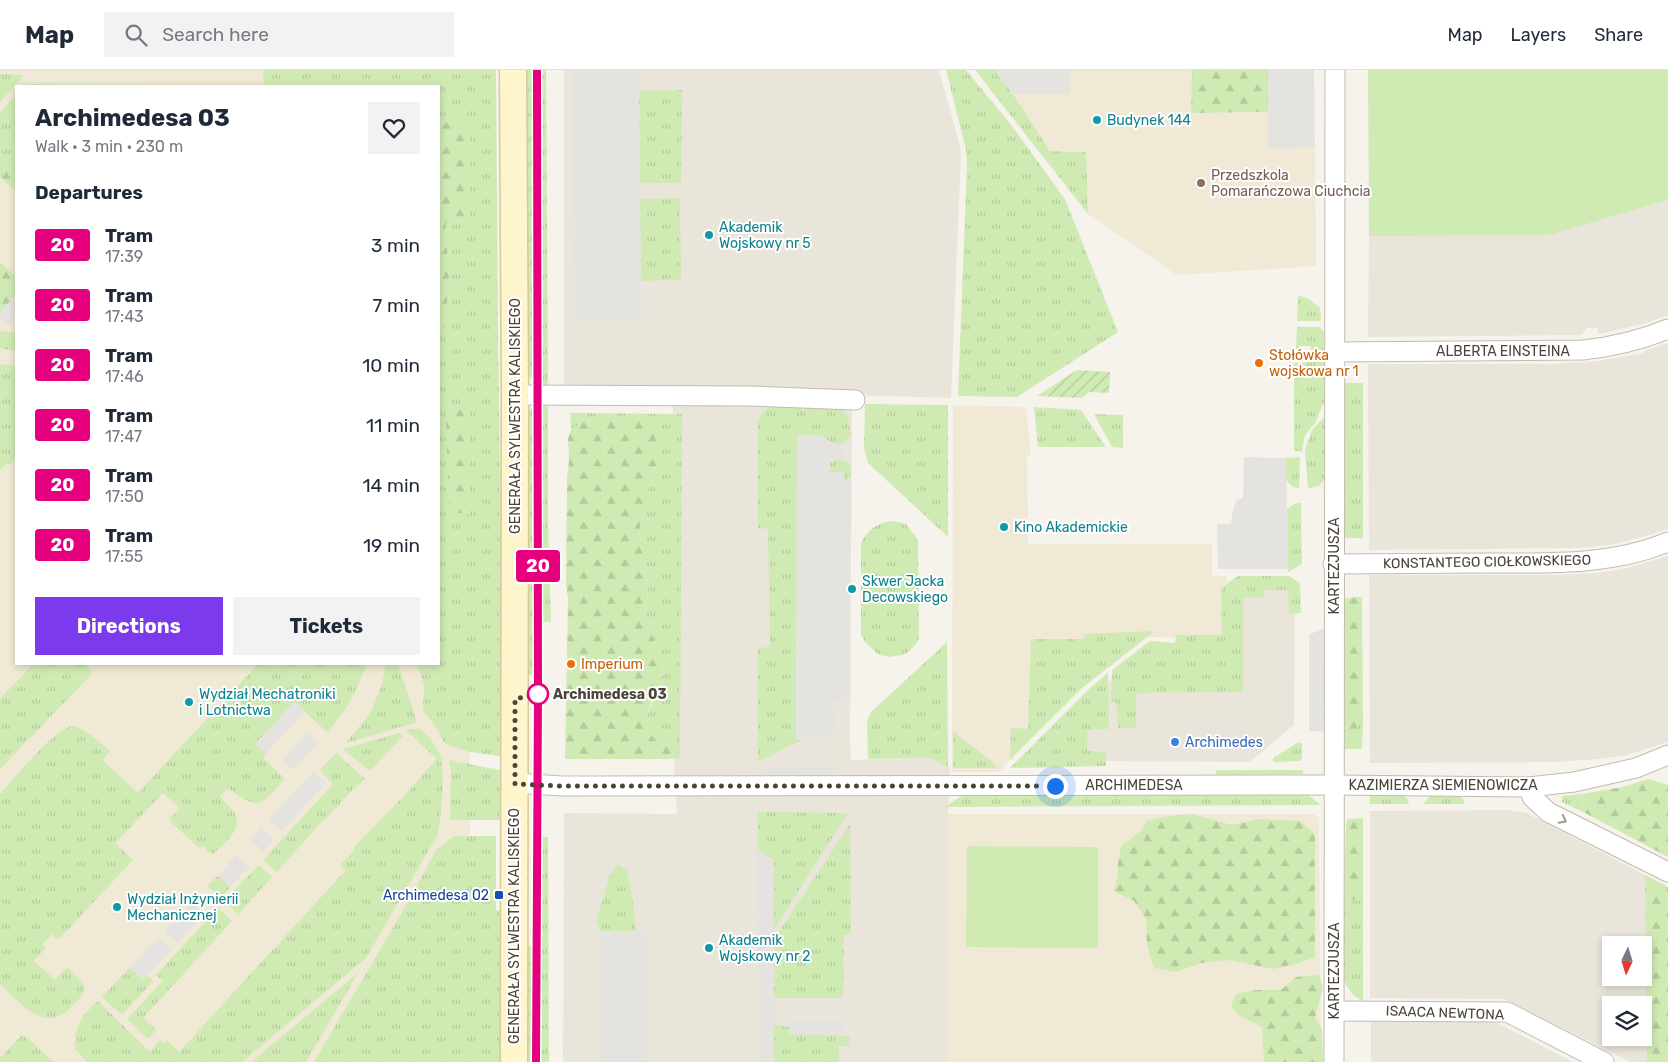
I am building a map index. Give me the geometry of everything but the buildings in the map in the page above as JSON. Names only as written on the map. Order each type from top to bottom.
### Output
[{"type":"street","name":"GENERAŁA SYLWESTRA KALISKIEGO","points":[[513,70],[515,394],[514,1062]]},
{"type":"street","name":"KARTEZJUSZA","points":[[1334,1062],[1333,564],[1335,70]]},
{"type":"street","name":"ALBERTA EINSTEINA","points":[[1334,352],[1583,350],[1622,344],[1668,329]]},
{"type":"street","points":[[515,394],[752,396],[855,400]]},
{"type":"street","name":"KONSTANTEGO CIOŁKOWSKIEGO","points":[[1333,564],[1558,563],[1613,557],[1668,542]]},
{"type":"street","name":"KAZIMIERZA SIEMIENOWICZA","points":[[1334,785],[1529,787],[1574,782],[1636,768],[1668,755]]},
{"type":"street","name":"ARCHIMEDESA","points":[[515,784],[605,786],[1334,785]]},
{"type":"street","points":[[1529,787],[1532,797],[1548,812],[1668,872]]},
{"type":"street","name":"ISAACA NEWTONA","points":[[1334,1011],[1506,1012],[1604,1062]]},
{"type":"shaded area","points":[[0,70],[471,70],[470,1062],[0,1062]]},
{"type":"shaded area","points":[[564,70],[939,70],[961,150],[951,398],[852,395],[850,741],[851,760],[930,758],[950,767],[948,814],[948,1062],[563,1062],[564,813],[677,814],[674,759],[673,405],[564,403]]},
{"type":"shaded area","points":[[573,70],[639,70],[641,319],[574,320]]},
{"type":"shaded area","name":"Przedszkola Pomarańczowa Ciuchcia","points":[[997,70],[1192,70],[1192,113],[1268,112],[1269,150],[1315,147],[1316,266],[1177,275],[1088,214],[1086,152],[1050,151],[1013,94],[997,74]]},
{"type":"shaded area","points":[[997,70],[1070,70],[1070,93],[1013,94],[997,74]]},
{"type":"shaded area","points":[[1268,70],[1314,70],[1315,147],[1268,150]]},
{"type":"shaded area","points":[[1668,200],[1668,315],[1644,324],[1598,334],[1598,328],[1587,328],[1581,335],[1368,337],[1369,236],[1550,235]]},
{"type":"shaded area","points":[[15,295],[15,317],[8,325],[0,319],[0,313]]},
{"type":"shaded area","points":[[1668,343],[1668,529],[1609,545],[1576,548],[1369,550],[1368,364],[1552,364],[1598,361],[1644,353],[1644,351]]},
{"type":"shaded area","points":[[953,405],[1026,407],[1031,456],[1027,455],[1028,544],[1212,544],[1212,576],[1227,576],[1225,638],[1088,636],[1035,731],[999,772],[952,772]]},
{"type":"shaded area","points":[[797,435],[820,435],[834,444],[843,444],[842,460],[835,460],[830,463],[829,472],[844,472],[844,482],[851,475],[850,696],[843,691],[842,701],[828,701],[831,711],[836,712],[835,728],[828,735],[817,738],[796,737]]},
{"type":"shaded area","points":[[1244,457],[1286,458],[1288,569],[1218,569],[1217,524],[1231,524],[1233,509],[1237,500],[1243,498]]},
{"type":"shaded area","points":[[1668,556],[1668,742],[1627,755],[1598,759],[1555,762],[1370,763],[1369,575],[1554,575],[1598,573],[1627,568]]},
{"type":"shaded area","points":[[1236,585],[1295,585],[1294,725],[1249,762],[1077,761],[1080,705],[1123,670],[1236,647]]},
{"type":"shaded area","points":[[1321,629],[1326,629],[1328,732],[1309,731],[1309,635]]},
{"type":"shaded area","points":[[294,702],[305,711],[266,754],[255,744]]},
{"type":"shaded area","points":[[307,733],[318,743],[293,770],[282,760]]},
{"type":"shaded area","points":[[768,766],[837,767],[831,778],[757,777]]},
{"type":"shaded area","points":[[313,772],[326,783],[282,831],[269,819]]},
{"type":"shaded area","points":[[1508,810],[1527,813],[1645,875],[1646,936],[1602,936],[1602,986],[1646,986],[1646,996],[1602,996],[1602,1046],[1647,1046],[1647,1062],[1630,1062],[1504,999],[1370,998],[1370,811]]},
{"type":"shaded area","points":[[948,814],[1313,814],[1319,818],[1321,1062],[948,1062]]},
{"type":"shaded area","points":[[261,827],[274,839],[263,851],[250,839]]},
{"type":"shaded area","points":[[757,848],[774,861],[774,1062],[759,1062]]},
{"type":"shaded area","points":[[236,855],[249,867],[230,887],[218,876]]},
{"type":"shaded area","points":[[193,902],[205,913],[177,943],[165,931]]},
{"type":"shaded area","points":[[600,931],[646,931],[646,1062],[600,1062]]},
{"type":"shaded area","points":[[158,938],[171,950],[143,980],[130,967]]},
{"type":"shaded area","points":[[789,1020],[843,1021],[843,1035],[789,1034]]},
{"type":"shaded area","points":[[1371,1022],[1495,1022],[1573,1062],[1371,1062]]},
{"type":"green space","points":[[263,70],[496,70],[504,755],[470,752],[445,744],[434,724],[423,711],[424,685],[417,665],[440,665],[440,336],[443,334],[449,267],[446,223],[465,223],[453,121],[440,122],[440,85],[264,85]]},
{"type":"green space","points":[[524,70],[533,70],[535,383],[525,371]]},
{"type":"green space","points":[[541,70],[546,70],[548,388],[542,386]]},
{"type":"green space","points":[[946,70],[966,70],[1012,126],[1065,199],[1118,332],[1017,397],[958,396],[967,165],[966,150]]},
{"type":"green space","points":[[975,70],[997,70],[997,74],[1013,94],[1050,151],[1086,152],[1088,214]]},
{"type":"green space","points":[[1192,70],[1268,70],[1268,112],[1191,113]]},
{"type":"green space","points":[[1368,70],[1668,70],[1668,200],[1550,235],[1369,236]]},
{"type":"green space","points":[[0,74],[24,75],[15,85],[0,102]]},
{"type":"green space","points":[[28,84],[212,85],[27,85]]},
{"type":"green space","points":[[682,90],[681,183],[640,183],[639,91]]},
{"type":"green space","points":[[15,97],[15,165],[7,166],[2,179],[0,177],[0,112]]},
{"type":"green space","points":[[453,121],[470,125],[470,217],[465,223],[446,223],[449,267],[443,334],[440,336],[440,122]]},
{"type":"green space","points":[[15,165],[15,191],[2,179],[7,166]]},
{"type":"green space","points":[[680,198],[681,280],[641,281],[640,199]]},
{"type":"green space","points":[[0,262],[15,276],[15,295],[0,313]]},
{"type":"green space","points":[[1298,295],[1309,299],[1320,308],[1321,321],[1297,321]]},
{"type":"green space","points":[[1297,327],[1319,327],[1324,331],[1324,402],[1315,423],[1305,435],[1302,451],[1294,451],[1294,363],[1314,362],[1314,351],[1310,346],[1299,346],[1299,349],[1296,349]]},
{"type":"green space","points":[[0,331],[15,333],[15,351],[0,348]]},
{"type":"green space","points":[[0,364],[15,366],[15,458],[9,465],[7,463],[0,470]]},
{"type":"green space","points":[[1077,370],[1110,372],[1109,393],[1089,392],[1082,398],[1037,396]]},
{"type":"green space","points":[[1343,383],[1363,383],[1363,538],[1343,538]]},
{"type":"green space","points":[[548,402],[548,522],[551,622],[542,622],[542,403]]},
{"type":"green space","points":[[775,404],[839,406],[848,417],[851,436],[843,444],[834,444],[820,435],[797,436],[796,740],[801,740],[762,760],[758,760],[757,648],[770,647],[768,529],[758,528],[758,423],[764,412]]},
{"type":"green space","points":[[865,404],[948,405],[948,537],[868,463],[864,448]]},
{"type":"green space","points":[[535,406],[533,675],[526,675],[527,411]]},
{"type":"green space","points":[[1034,407],[1081,410],[1106,447],[1038,447]]},
{"type":"green space","points":[[470,408],[470,515],[454,512],[449,503],[450,484],[448,479],[446,423],[452,414],[459,410]]},
{"type":"green space","points":[[570,413],[682,414],[680,758],[665,759],[673,754],[667,743],[654,740],[646,716],[665,676],[646,614],[648,589],[639,530],[661,452],[642,418],[586,420],[571,430]]},
{"type":"green space","points":[[1094,414],[1123,415],[1123,448],[1112,447]]},
{"type":"green space","points":[[1326,415],[1325,478],[1318,486],[1308,488],[1305,450],[1312,430]]},
{"type":"green space","points":[[642,418],[662,436],[661,452],[639,530],[648,589],[646,614],[665,676],[646,716],[654,740],[667,743],[673,754],[665,759],[565,759],[568,439],[571,430],[586,420]]},
{"type":"green space","points":[[1300,457],[1299,488],[1293,487],[1286,480],[1286,458]]},
{"type":"green space","points":[[835,460],[846,461],[851,466],[851,475],[843,482],[829,473],[830,463]]},
{"type":"green space","points":[[1301,503],[1302,564],[1288,572],[1287,509],[1294,504]]},
{"type":"green space","points":[[893,521],[906,524],[918,540],[919,638],[908,652],[889,657],[878,654],[861,635],[861,543],[866,534],[874,528],[883,523]]},
{"type":"green space","points":[[1238,576],[1289,576],[1300,583],[1301,613],[1289,614],[1288,590],[1264,590],[1264,597],[1243,598],[1243,692],[1136,693],[1136,728],[1118,728],[1116,702],[1111,701],[1112,670],[1150,641],[1175,643],[1176,635],[1222,635],[1221,590]]},
{"type":"green space","points":[[1362,597],[1363,722],[1355,729],[1349,730],[1344,727],[1343,598]]},
{"type":"green space","points":[[1155,631],[1082,688],[1010,760],[1011,728],[1028,729],[1031,639],[1084,639],[1085,634]]},
{"type":"green space","points":[[947,642],[948,767],[930,758],[868,759],[867,721],[871,712]]},
{"type":"green space","points":[[32,665],[87,665],[92,672],[0,769],[0,699]]},
{"type":"green space","points":[[257,665],[366,665],[351,701],[327,732],[294,702],[256,744],[266,754],[263,758],[285,779],[270,795],[259,803],[247,801],[228,788],[220,796],[234,812],[237,824],[227,841],[212,855],[203,846],[200,849],[170,821],[170,818],[180,808],[163,793],[115,843],[133,860],[58,940],[52,934],[42,944],[46,948],[34,961],[55,980],[67,967],[84,984],[83,992],[64,1013],[54,1018],[44,1018],[26,1008],[0,984],[0,794],[45,745],[55,736],[72,726],[86,732],[110,751],[102,760],[138,793]]},
{"type":"green space","points":[[386,665],[398,665],[417,722],[346,743],[371,712],[381,687]]},
{"type":"green space","points":[[1108,673],[1109,729],[1088,730],[1087,751],[1106,752],[1106,766],[1010,768],[1089,689]]},
{"type":"green space","points":[[1363,722],[1362,749],[1344,749],[1344,727],[1349,730]]},
{"type":"green space","points":[[408,729],[420,729],[430,738],[441,756],[443,780],[440,822],[437,836],[366,958],[242,1062],[87,1062],[75,1049],[76,1034],[83,1017],[98,1001],[150,1052],[160,1040],[164,1044],[167,1040],[179,1052],[346,870],[340,865],[355,849],[354,847],[411,789],[437,759],[407,731]]},
{"type":"green space","points":[[953,731],[996,765],[996,768],[953,768]]},
{"type":"green space","points":[[399,733],[403,736],[370,771],[343,749]]},
{"type":"green space","points":[[1297,743],[1302,743],[1302,759],[1300,761],[1273,762],[1273,758]]},
{"type":"green space","points":[[336,753],[365,779],[324,819],[277,872],[263,860],[333,784],[320,770]]},
{"type":"green space","points":[[449,760],[504,771],[502,820],[450,820],[451,772]]},
{"type":"green space","points":[[1216,770],[1303,770],[1303,774],[1216,775]]},
{"type":"green space","points":[[1649,779],[1668,785],[1668,857],[1583,812],[1582,794],[1622,787]]},
{"type":"green space","points":[[1582,794],[1583,812],[1562,802],[1562,796]]},
{"type":"green space","points":[[1308,795],[1321,805],[944,807],[962,796]]},
{"type":"green space","points":[[1403,795],[1407,798],[1409,804],[1370,804],[1370,796]]},
{"type":"green space","points":[[1458,795],[1465,804],[1423,804],[1430,796]]},
{"type":"green space","points":[[758,812],[848,813],[774,929],[774,861],[757,848]]},
{"type":"green space","points":[[1192,814],[1232,825],[1259,819],[1300,821],[1315,834],[1315,957],[1273,969],[1229,960],[1201,963],[1176,972],[1154,968],[1147,946],[1146,919],[1134,901],[1114,891],[1118,876],[1118,859],[1122,845],[1141,831],[1147,821]]},
{"type":"green space","points":[[1363,818],[1363,900],[1344,899],[1346,822],[1348,819]]},
{"type":"green space","points":[[850,824],[851,934],[844,935],[843,996],[840,998],[774,998],[775,938]]},
{"type":"green space","points":[[454,836],[496,836],[496,910],[503,911],[503,1062],[314,1062],[408,902],[436,850]]},
{"type":"green space","points":[[542,837],[548,837],[549,1062],[541,1062]]},
{"type":"green space","points":[[967,846],[1098,847],[1098,948],[966,947]]},
{"type":"green space","points":[[259,865],[272,877],[238,914],[224,901]]},
{"type":"green space","points":[[618,865],[627,870],[636,931],[600,931],[596,922],[610,875]]},
{"type":"green space","points":[[1645,875],[1668,887],[1668,1062],[1647,1062],[1647,1046],[1652,1046],[1652,996],[1646,996],[1646,986],[1652,986],[1652,936],[1646,936]]},
{"type":"green space","points":[[218,876],[230,887],[221,898],[207,886]]},
{"type":"green space","points":[[1344,899],[1363,900],[1363,1001],[1351,992],[1344,980]]},
{"type":"green space","points":[[218,908],[232,921],[143,1018],[156,1030],[148,1039],[127,1019],[163,981],[156,975]]},
{"type":"green space","points":[[525,946],[534,946],[533,1062],[526,1062]]},
{"type":"green space","points":[[130,967],[143,979],[147,975],[153,981],[122,1015],[102,997]]},
{"type":"green space","points":[[358,973],[306,1062],[251,1062]]},
{"type":"green space","points":[[1319,975],[1323,987],[1315,1018],[1322,1029],[1323,1062],[1264,1062],[1262,1027],[1240,1016],[1231,1006],[1236,994],[1255,990],[1281,990],[1296,977]]},
{"type":"green space","points":[[774,1025],[789,1027],[789,1034],[850,1036],[849,1046],[839,1046],[839,1062],[774,1062]]},
{"type":"green space","points":[[22,1035],[28,1038],[53,1062],[0,1062],[0,1058]]},
{"type":"tram line","points":[[536,1062],[538,694],[537,70]]},
{"type":"tram line","name":"20","points":[[536,1062],[538,883],[537,70]]},
{"type":"place","name":"Budynek 144","points":[[1097,120]]},
{"type":"place","name":"Przedszkola Pomarańczowa Ciuchcia","points":[[1201,183]]},
{"type":"place","name":"Akademik Wojskowy nr 5","points":[[709,235]]},
{"type":"place","name":"Stołówka wojskowa nr 1","points":[[1259,363]]},
{"type":"place","name":"Kino Akademickie","points":[[1004,527]]},
{"type":"place","name":"Skwer Jacka Decowskiego","points":[[852,589]]},
{"type":"place","name":"Imperium","points":[[571,664]]},
{"type":"place","name":"Archimedesa 03","points":[[538,694]]},
{"type":"place","name":"Wydział Mechatroniki i Lotnictwa","points":[[189,702]]},
{"type":"place","name":"Archimedes","points":[[1175,742]]},
{"type":"place","name":"Archimedesa 02","points":[[499,895]]},
{"type":"place","name":"Wydział Inżynierii Mechanicznej","points":[[117,907]]},
{"type":"place","name":"Akademik Wojskowy nr 2","points":[[709,948]]},
{"type":"route","points":[[538,694],[515,699],[515,784],[562,786],[1055,786]]}]
